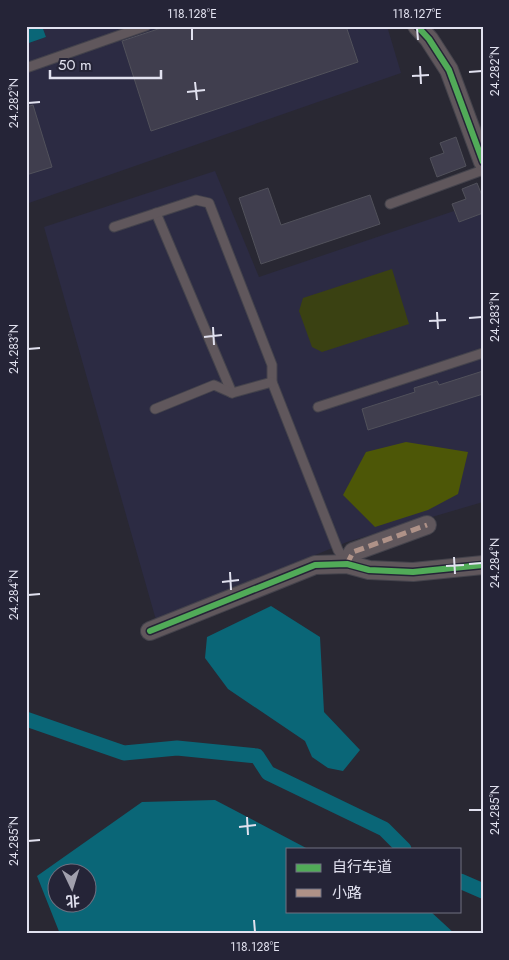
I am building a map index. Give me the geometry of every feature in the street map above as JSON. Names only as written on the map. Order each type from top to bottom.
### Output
[{"type":"street","points":[[417,26],[429,39],[449,70],[482,155]]},
{"type":"street","points":[[347,564],[353,552],[427,525]]},
{"type":"street","points":[[150,631],[315,565],[347,564],[369,570],[413,572],[483,565]]},
{"type":"lane","points":[[26,68],[146,26]]},
{"type":"lane","points":[[390,204],[483,170]]},
{"type":"lane","points":[[114,227],[196,200],[209,203],[272,365],[272,382],[338,550],[347,564]]},
{"type":"lane","points":[[156,213],[232,393]]},
{"type":"lane","points":[[318,407],[483,353]]},
{"type":"lane","points":[[155,409],[214,385],[232,393],[272,382]]},
{"type":"shaded area","points":[[42,26],[387,26],[401,73],[26,204],[26,44],[46,37]]},
{"type":"shaded area","points":[[215,171],[259,277],[454,211],[459,222],[483,213],[483,502],[347,542],[156,620],[44,227]]},
{"type":"green space","points":[[392,269],[409,324],[322,352],[312,347],[299,311],[303,298]]},
{"type":"green space","points":[[406,442],[468,452],[458,494],[428,510],[375,527],[343,495],[366,452]]},
{"type":"water","points":[[26,26],[42,26],[46,37],[26,44]]},
{"type":"water","points":[[271,606],[320,637],[324,712],[360,750],[343,771],[328,768],[312,757],[305,741],[228,689],[205,658],[207,637]]},
{"type":"water","points":[[215,800],[306,848],[286,848],[286,912],[431,912],[455,934],[60,934],[51,912],[98,912],[98,862],[57,862],[142,802]]},
{"type":"water","points":[[48,868],[48,904],[37,876]]},
{"type":"building","points":[[167,26],[346,26],[358,62],[151,131],[122,41]]},
{"type":"building","points":[[33,105],[52,167],[26,175],[26,107]]},
{"type":"building","points":[[456,137],[466,166],[437,177],[430,158],[444,153],[440,143]]},
{"type":"building","points":[[477,183],[483,198],[483,213],[459,222],[452,204],[466,199],[462,189]]},
{"type":"building","points":[[268,188],[281,225],[370,195],[380,224],[261,264],[239,198]]},
{"type":"building","points":[[483,371],[483,394],[368,430],[362,409],[415,392],[414,388],[437,381],[439,385]]},
{"type":"waterway","points":[[26,719],[124,753],[177,748],[257,756],[268,773],[384,829],[403,848]]},
{"type":"waterway","points":[[462,882],[483,891]]},
{"type":"marked path","points":[[347,564],[353,552],[427,525]]},
{"type":"cycle path","points":[[417,26],[429,39],[449,70],[483,162]]},
{"type":"cycle path","points":[[150,631],[315,565],[347,564],[369,570],[413,572],[483,565]]}]
